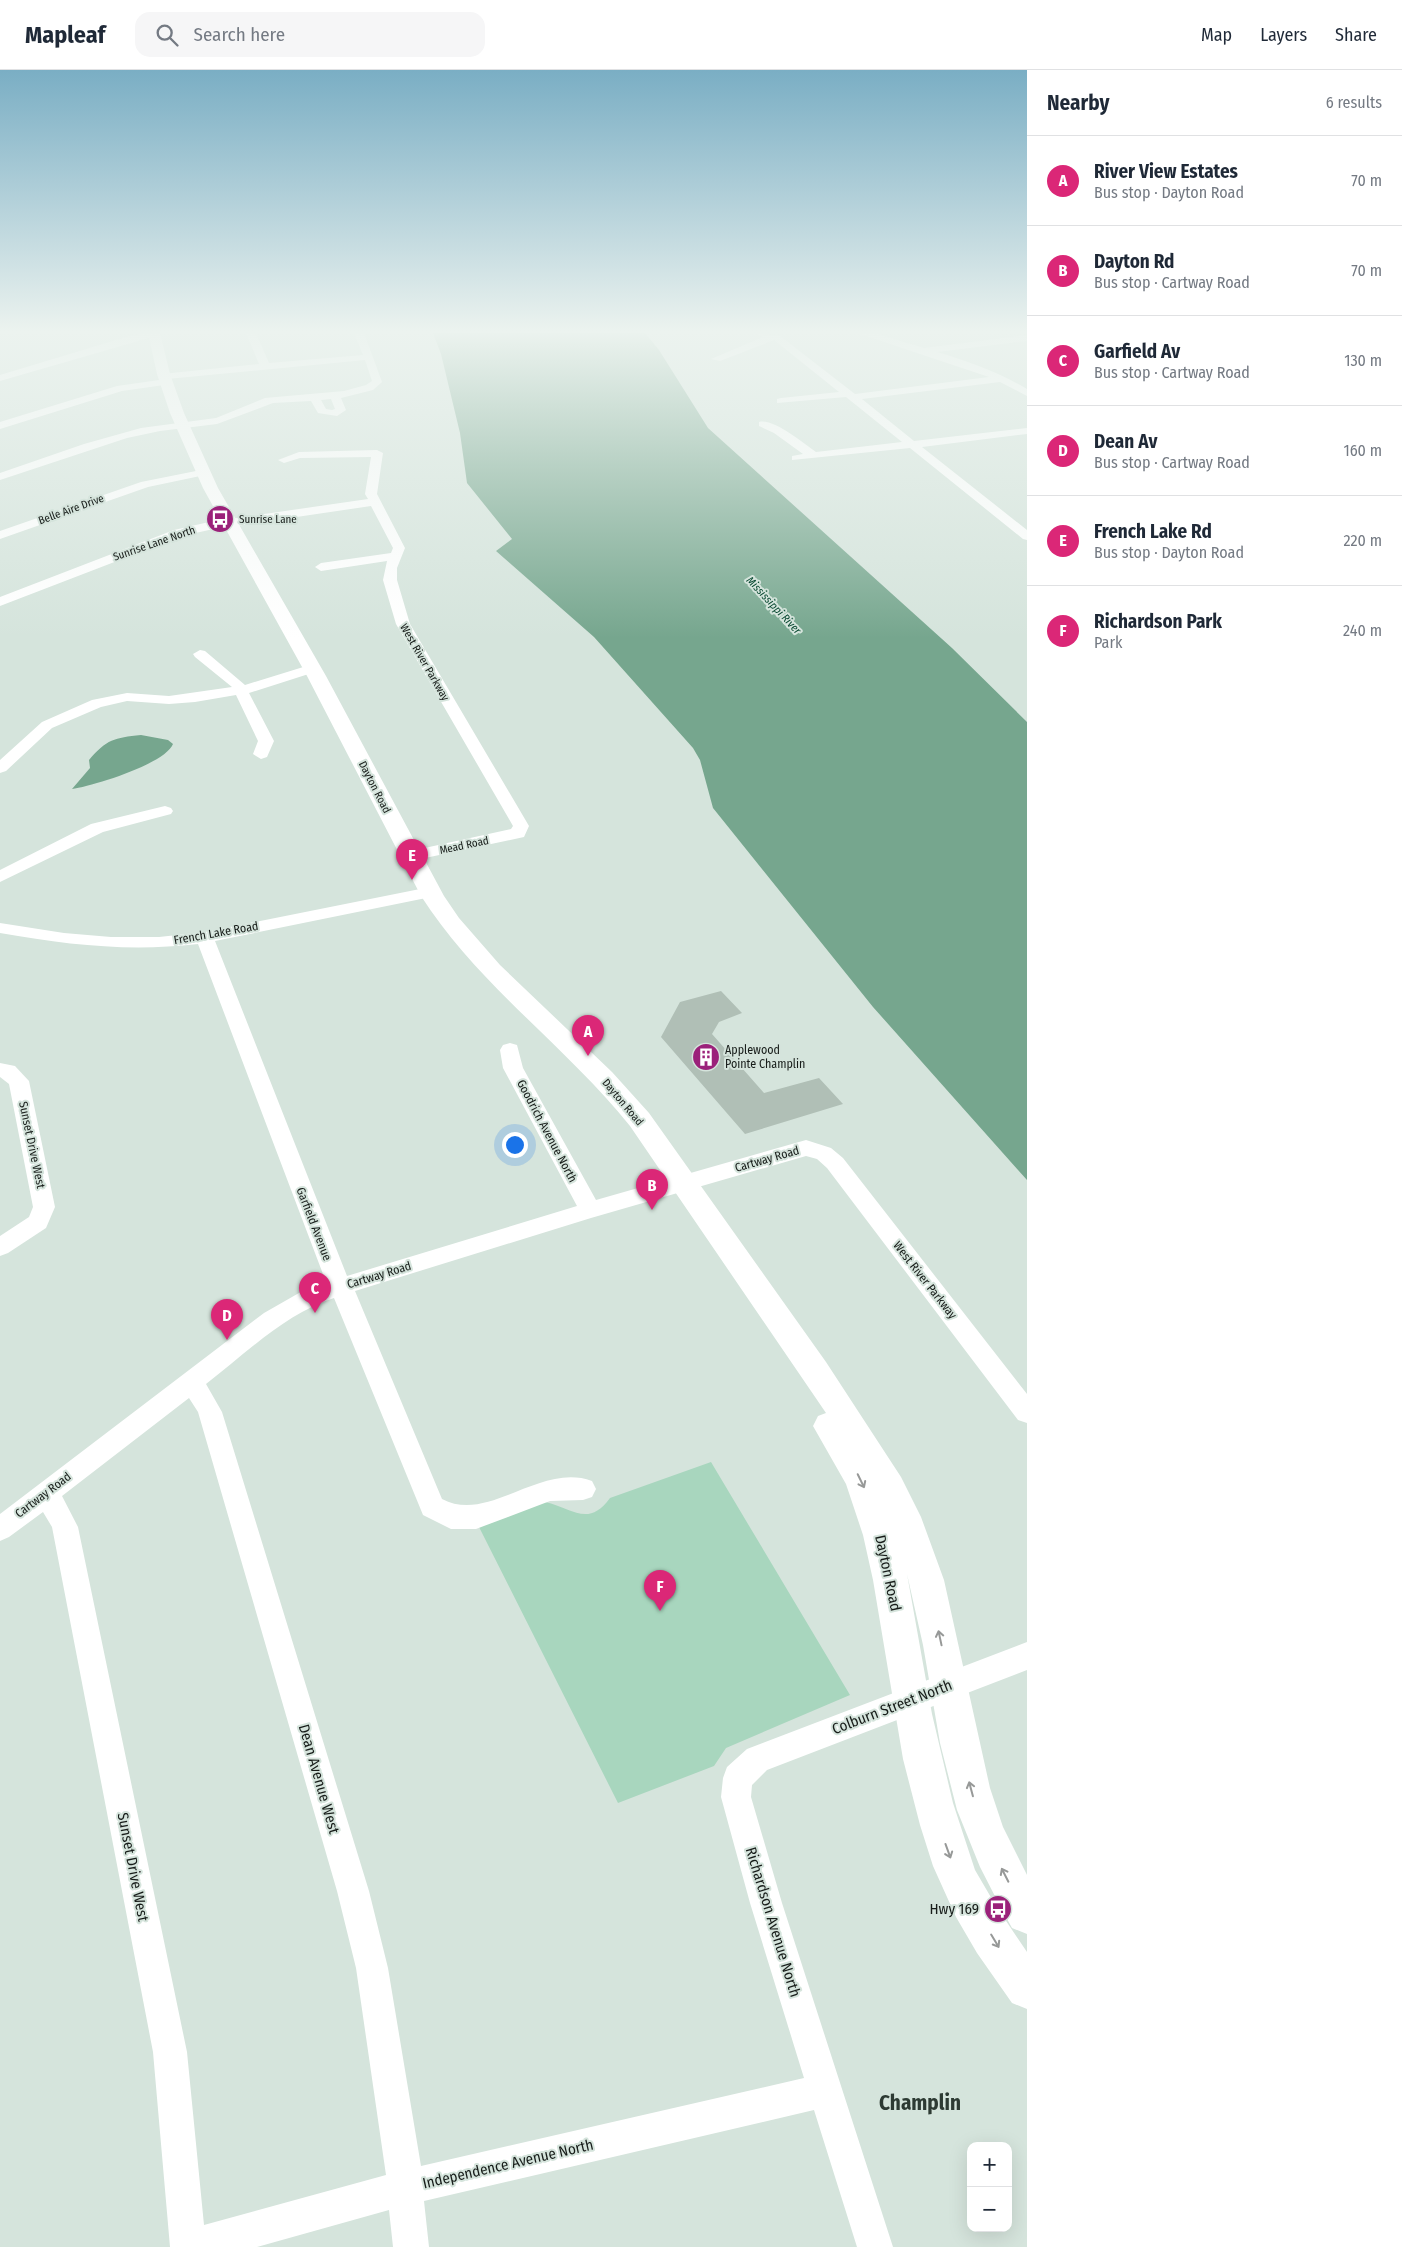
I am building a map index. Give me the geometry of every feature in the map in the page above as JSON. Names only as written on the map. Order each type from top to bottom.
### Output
[{"type":"main road","name":"Dayton Road","points":[[184,435],[201,473],[313,668],[430,892],[455,928],[517,998],[585,1060],[625,1102],[684,1183],[822,1382],[898,1504],[919,1549],[972,1796],[1001,1866],[1027,1914]]},
{"type":"main road","name":"Dayton Road","points":[[684,1183],[773,1340],[837,1438],[866,1491],[888,1562],[911,1701],[947,1849],[970,1900],[1002,1954],[1027,1988]]},
{"type":"street","points":[[0,478],[127,435]]},
{"type":"street","points":[[783,435],[814,456]]},
{"type":"street","points":[[899,435],[1027,536]]},
{"type":"street","points":[[796,458],[997,435]]},
{"type":"street","name":"West River Parkway","points":[[284,460],[299,455],[377,453],[371,494],[399,548],[391,568],[390,580],[402,624],[520,826],[518,833]]},
{"type":"street","name":"Belle Aire Drive","points":[[0,535],[144,484],[201,473]]},
{"type":"street","name":"Sunrise Lane North","points":[[0,602],[178,533],[230,523],[374,502]]},
{"type":"street","points":[[321,567],[397,556]]},
{"type":"street","points":[[200,654],[232,679],[241,690],[266,741],[261,754]]},
{"type":"street","points":[[0,768],[47,725],[96,704],[127,698],[182,700],[241,690],[313,668]]},
{"type":"street","points":[[0,877],[82,834],[117,822],[165,812]]},
{"type":"street","name":"Mead Road","points":[[411,856],[518,833]]},
{"type":"street","name":"French Lake Road","points":[[0,928],[64,939],[111,943],[159,943],[205,938],[430,892]]},
{"type":"street","name":"Garfield Avenue","points":[[205,938],[333,1274],[341,1286],[432,1507],[451,1517],[476,1516],[550,1490],[583,1489]]},
{"type":"street","name":"Goodrich Avenue North","points":[[510,1050],[513,1068],[590,1210]]},
{"type":"street","name":"Sunset Drive West","points":[[0,1247],[38,1222],[44,1206],[19,1081],[4,1070]]},
{"type":"street","name":"Cartway Road","points":[[0,1529],[292,1306],[314,1295],[590,1210],[801,1149],[820,1151]]},
{"type":"street","name":"West River Parkway","points":[[820,1151],[835,1163],[1027,1413]]},
{"type":"street","name":"Dean Avenue West","points":[[190,1383],[202,1396],[210,1412],[353,1891],[372,1968],[406,2187],[411,2247]]},
{"type":"street","name":"Sunset Drive West","points":[[44,1495],[56,1508],[65,1527],[157,1984],[170,2052],[188,2247]]},
{"type":"street","name":"Colburn Street North","points":[[757,1759],[1027,1656]]},
{"type":"street","name":"Richardson Avenue North","points":[[757,1759],[738,1778],[736,1797],[766,1903],[875,2247]]},
{"type":"street","name":"Independence Avenue North","points":[[192,2247],[406,2187],[826,2090]]},
{"type":"shaded area","points":[[711,1462],[850,1695],[726,1748],[714,1766],[618,1803],[479,1527],[545,1502],[580,1514],[587,1514],[602,1507],[610,1498]]},
{"type":"water","name":"Mississippi River","points":[[460,435],[715,435],[952,648],[1027,722],[1027,1180],[873,1007],[713,808],[700,760],[693,748],[594,637],[496,551],[512,539],[467,483]]},
{"type":"water","points":[[141,735],[168,740],[173,744],[167,752],[143,766],[96,784],[72,789],[90,768],[89,760],[106,744],[124,737]]},
{"type":"building","name":"Applewood Pointe Champlin","points":[[721,991],[742,1013],[719,1022],[712,1034],[764,1093],[819,1078],[843,1104],[745,1134],[661,1037],[680,1002]]},
{"type":"place","name":"Sunrise Lane","points":[[220,519]]},
{"type":"place","name":"French Lake Rd","points":[[412,880]]},
{"type":"place","name":"River View Estates","points":[[588,1056]]},
{"type":"place","name":"Applewood Pointe Champlin","points":[[706,1057]]},
{"type":"place","name":"Dayton Rd","points":[[652,1210]]},
{"type":"place","name":"Garfield Av","points":[[315,1313]]},
{"type":"place","name":"Dean Av","points":[[227,1340]]},
{"type":"place","name":"Richardson Park","points":[[660,1611]]},
{"type":"place","name":"Hwy 169","points":[[998,1909]]},
{"type":"district","name":"Champlin","points":[[920,2103]]}]
